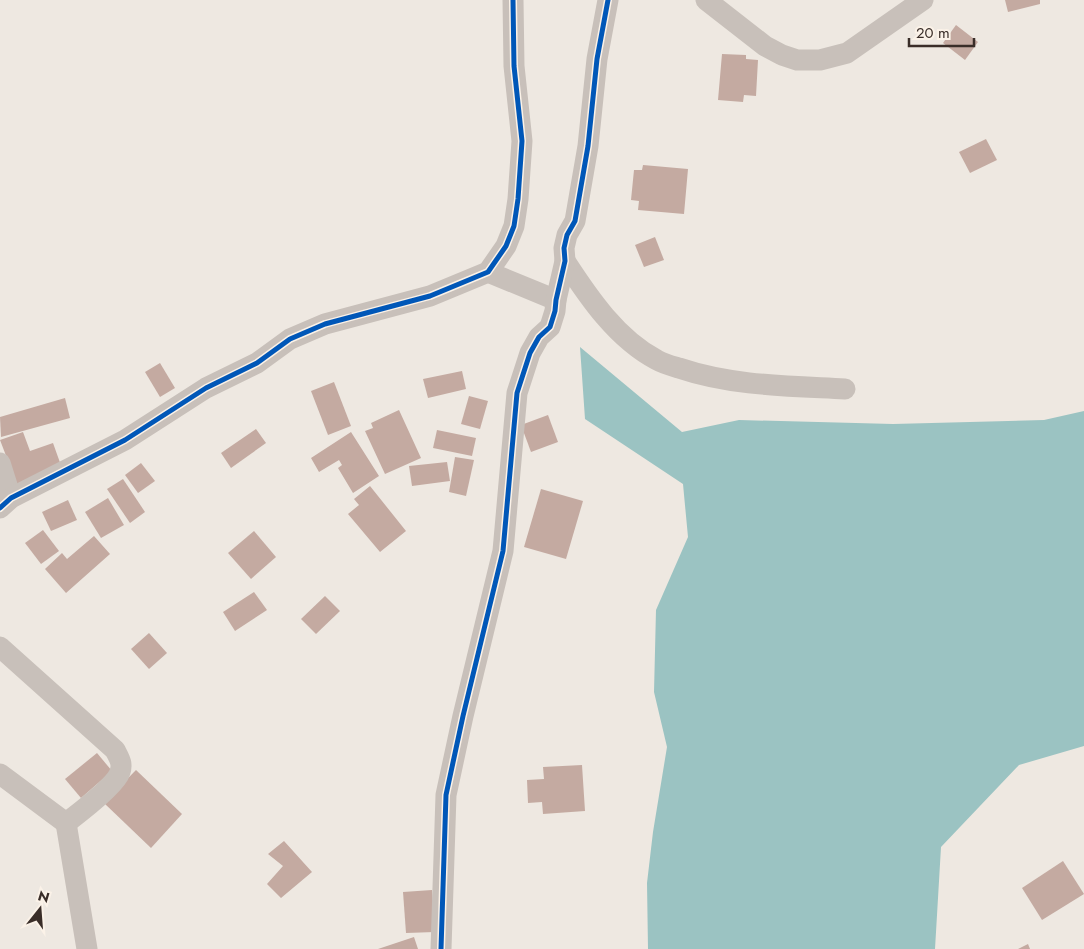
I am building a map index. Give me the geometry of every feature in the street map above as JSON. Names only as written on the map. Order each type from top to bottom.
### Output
[{"type":"street","points":[[0,463],[6,503],[125,440],[206,388],[257,362],[290,339],[325,324],[430,296],[488,272],[506,246],[514,226],[518,199],[522,141],[514,66],[513,0]]},
{"type":"street","points":[[441,949],[446,795],[503,551],[517,393],[530,353],[539,337],[550,327],[565,261],[564,248],[567,235],[575,221],[588,146],[597,59],[608,0]]},
{"type":"street","points":[[706,0],[765,46],[797,60],[820,60],[847,53],[923,0]]},
{"type":"street","points":[[565,261],[586,294],[610,321],[631,342],[658,361],[696,374],[757,384],[845,388]]},
{"type":"street","points":[[488,272],[556,300]]},
{"type":"street","points":[[0,647],[115,750],[121,762],[120,774],[99,796],[66,823]]},
{"type":"street","points":[[0,774],[66,823],[88,949]]},
{"type":"water","points":[[580,347],[682,432],[739,420],[893,424],[1044,420],[1084,411],[1084,746],[1019,765],[941,847],[935,949],[648,949],[647,883],[667,747],[654,692],[656,610],[688,537],[683,484],[585,419]]},
{"type":"building","points":[[1005,0],[1040,0],[1040,4],[1008,12]]},
{"type":"building","points":[[956,25],[978,42],[965,60],[943,43]]},
{"type":"building","points":[[722,54],[746,55],[746,59],[758,60],[756,96],[744,95],[743,102],[718,100]]},
{"type":"building","points":[[986,139],[997,160],[970,173],[959,152]]},
{"type":"building","points":[[643,165],[688,169],[684,214],[638,210],[639,201],[631,200],[634,170],[642,170]]},
{"type":"building","points":[[655,237],[664,260],[644,267],[635,245]]},
{"type":"building","points":[[160,363],[175,388],[160,397],[145,372]]},
{"type":"building","points":[[462,371],[466,389],[428,398],[423,379]]},
{"type":"building","points":[[334,382],[351,426],[328,435],[311,391]]},
{"type":"building","points":[[469,396],[488,401],[480,429],[461,424]]},
{"type":"building","points":[[65,398],[70,418],[1,437],[0,417]]},
{"type":"building","points":[[399,410],[421,458],[385,474],[365,431],[373,428],[371,423]]},
{"type":"building","points":[[548,415],[558,442],[531,452],[521,425]]},
{"type":"building","points":[[256,429],[266,443],[231,468],[221,453]]},
{"type":"building","points":[[437,430],[476,438],[472,456],[433,448]]},
{"type":"building","points":[[23,432],[30,451],[53,443],[63,471],[18,487],[0,440]]},
{"type":"building","points":[[351,432],[379,476],[353,493],[338,468],[342,465],[339,460],[319,472],[311,458]]},
{"type":"building","points":[[455,457],[474,460],[466,496],[449,492]]},
{"type":"building","points":[[447,462],[450,481],[412,486],[409,466]]},
{"type":"building","points":[[141,463],[155,481],[138,493],[125,475]]},
{"type":"building","points":[[123,479],[145,512],[130,523],[107,489]]},
{"type":"building","points":[[370,486],[406,531],[380,552],[348,514],[359,505],[354,499]]},
{"type":"building","points":[[541,489],[583,501],[566,559],[524,547]]},
{"type":"building","points":[[108,498],[124,525],[101,538],[85,512]]},
{"type":"building","points":[[68,500],[77,520],[51,531],[42,512]]},
{"type":"building","points":[[43,530],[59,551],[41,564],[25,543]]},
{"type":"building","points":[[254,531],[276,557],[251,579],[228,553]]},
{"type":"building","points":[[94,536],[110,554],[66,593],[45,569],[62,553],[67,559]]},
{"type":"building","points":[[254,592],[267,610],[235,631],[223,612]]},
{"type":"building","points":[[325,596],[340,611],[316,634],[301,619]]},
{"type":"building","points":[[149,633],[167,653],[149,669],[131,649]]},
{"type":"building","points":[[97,753],[112,771],[81,798],[65,779]]},
{"type":"building","points":[[582,765],[585,811],[543,814],[542,802],[528,803],[527,780],[544,779],[543,767]]},
{"type":"building","points":[[136,770],[182,814],[151,848],[104,803]]},
{"type":"building","points":[[284,841],[312,872],[281,898],[267,884],[283,866],[268,854]]},
{"type":"building","points":[[1063,861],[1084,894],[1042,920],[1022,888]]},
{"type":"building","points":[[432,890],[435,932],[406,933],[403,892]]},
{"type":"building","points":[[414,937],[418,949],[378,949]]},
{"type":"building","points":[[1028,944],[1030,949],[1018,949]]},
{"type":"cycle path","points":[[0,508],[11,498],[125,440],[206,388],[257,363],[290,339],[325,324],[430,296],[488,272],[506,246],[514,226],[518,199],[522,141],[514,66],[513,0]]},
{"type":"cycle path","points":[[441,949],[446,795],[503,551],[517,393],[530,353],[539,337],[550,327],[565,261],[564,248],[567,235],[575,221],[588,146],[597,59],[608,0]]}]
